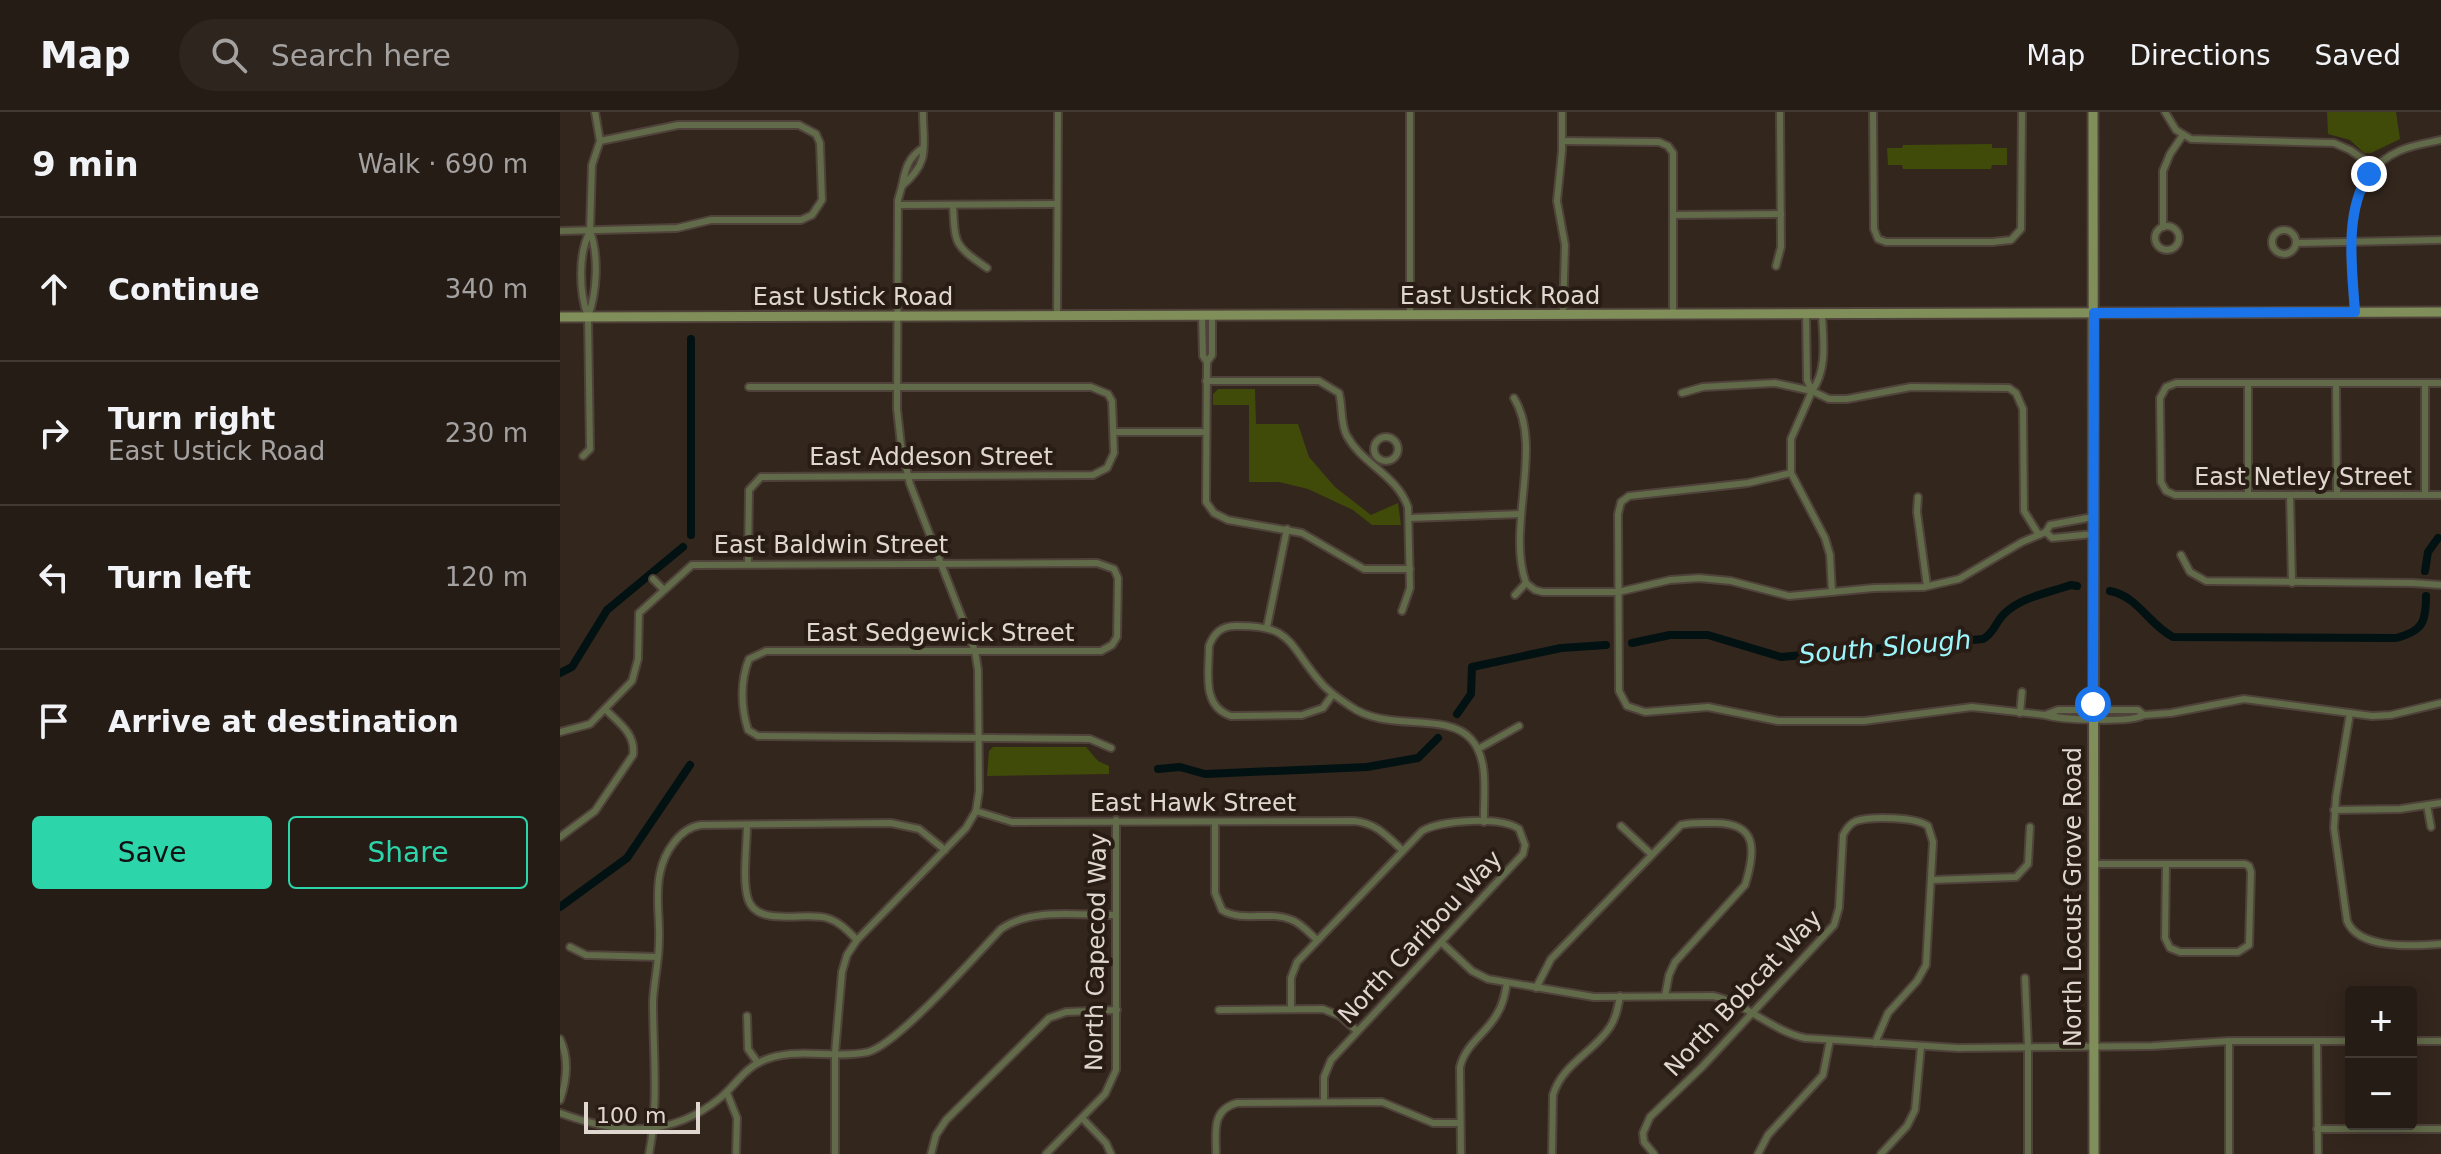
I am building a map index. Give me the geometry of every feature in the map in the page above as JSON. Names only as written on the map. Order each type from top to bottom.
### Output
[{"type":"main road","name":"North Locust Grove Road","points":[[2093,112],[2094,1154]]},
{"type":"main road","name":"East Ustick Road","points":[[560,317],[2441,312]]},
{"type":"street","points":[[588,317],[594,301],[594,244],[590,231],[592,165],[600,141],[595,112]]},
{"type":"street","points":[[902,186],[916,174],[925,157],[923,112]]},
{"type":"street","points":[[1057,317],[1058,112]]},
{"type":"street","points":[[1410,112],[1410,316]]},
{"type":"street","points":[[1562,112],[1557,201],[1565,245],[1563,315]]},
{"type":"street","points":[[1776,266],[1781,247],[1780,112]]},
{"type":"street","points":[[1873,112],[1874,229],[1878,239],[1886,242],[2008,242],[2021,229],[2022,112]]},
{"type":"street","points":[[2165,112],[2170,123],[2183,135],[2200,141],[2334,143],[2375,167]]},
{"type":"street","points":[[560,231],[677,228],[711,220],[801,220],[812,215],[822,200],[820,143],[816,134],[799,125],[678,125],[600,141]]},
{"type":"street","points":[[2163,227],[2163,171],[2183,135]]},
{"type":"street","points":[[2355,312],[2353,241],[2357,197],[2364,181],[2375,167],[2398,151],[2441,140]]},
{"type":"street","points":[[1562,141],[1659,142],[1668,146],[1673,153],[1673,315]]},
{"type":"street","points":[[835,1154],[835,1053],[844,963],[857,940],[966,828],[976,811],[979,791],[980,739],[975,651],[907,475],[898,427],[898,205],[905,168],[914,153],[923,148]]},
{"type":"street","points":[[898,205],[1057,204]]},
{"type":"street","points":[[953,205],[955,240],[961,250],[987,268]]},
{"type":"street","points":[[1673,215],[1781,214]]},
{"type":"street","points":[[583,456],[590,449],[588,317],[583,301],[583,244],[590,231]]},
{"type":"street","points":[[2296,243],[2441,240]]},
{"type":"street","points":[[1806,314],[1807,380],[1812,391]]},
{"type":"street","points":[[1822,314],[1823,362],[1819,382],[1791,439],[1791,473],[1825,538],[1830,555],[1832,592]]},
{"type":"street","points":[[1207,316],[1203,356],[1207,362],[1206,502],[1210,509],[1228,520],[1287,529],[1321,542],[1364,569],[1410,569]]},
{"type":"street","points":[[1206,381],[1319,381],[1339,393],[1346,434],[1375,460],[1404,497],[1410,518],[1410,588],[1402,611]]},
{"type":"street","points":[[1682,393],[1703,387],[1775,383],[1812,391],[1829,399],[1847,399],[1920,387],[2000,386],[2016,393],[2023,409],[2024,511],[2042,534],[2052,538],[2093,534]]},
{"type":"street","name":"East Netley Street","points":[[2248,383],[2176,383],[2166,387],[2160,398],[2160,426],[2161,482],[2166,491],[2175,495],[2441,495]]},
{"type":"street","points":[[2248,495],[2248,383],[2441,383]]},
{"type":"street","points":[[2336,383],[2337,495]]},
{"type":"street","points":[[2425,383],[2425,495]]},
{"type":"street","points":[[749,387],[1091,387],[1108,394],[1113,407],[1114,432],[1206,432]]},
{"type":"street","points":[[1514,398],[1524,418],[1522,572],[1526,583],[1543,592],[1618,592],[1670,580],[1699,578],[1731,581],[1789,596],[1927,586],[1959,579],[2042,534],[2050,525],[2093,517]]},
{"type":"street","name":"East Addeson Street","points":[[748,563],[749,490],[754,482],[770,475],[1093,475],[1107,468],[1114,453],[1114,432]]},
{"type":"street","points":[[1791,473],[1748,483],[1629,496],[1621,502],[1618,514],[1619,691],[1627,706],[1645,712],[1708,707],[1778,721],[1880,720],[1972,707],[2045,715],[2058,710],[2093,714],[2138,710],[2144,715],[2244,699],[2350,713],[2391,715],[2441,703]]},
{"type":"street","points":[[2290,495],[2292,583]]},
{"type":"street","points":[[1918,497],[1917,512],[1927,586]]},
{"type":"street","points":[[1410,518],[1521,514]]},
{"type":"street","points":[[1267,627],[1287,529]]},
{"type":"street","points":[[2181,555],[2190,572],[2206,581],[2441,585]]},
{"type":"street","name":"East Baldwin Street","points":[[560,732],[582,728],[632,681],[638,659],[639,613],[692,565],[1097,563],[1114,569],[1118,578],[1117,637]]},
{"type":"street","points":[[653,579],[663,589]]},
{"type":"street","points":[[1515,595],[1526,583]]},
{"type":"street","points":[[1291,1009],[1293,970],[1317,940],[1402,850],[1429,826],[1484,822],[1483,766],[1478,749],[1467,735],[1451,726],[1378,720],[1361,714],[1318,680],[1290,640],[1267,627],[1230,626],[1217,631],[1209,646],[1209,694],[1215,708],[1231,716],[1302,715],[1323,708],[1333,694]]},
{"type":"street","name":"East Sedgewick Street","points":[[980,739],[758,736],[748,730],[743,715],[743,673],[749,659],[766,651],[1101,651],[1112,645],[1117,637]]},
{"type":"street","points":[[2020,713],[2022,692]]},
{"type":"street","points":[[560,837],[595,811],[633,755],[631,735],[605,709]]},
{"type":"street","points":[[2350,713],[2334,810],[2335,842],[2347,921],[2355,934],[2367,940],[2414,946],[2441,944]]},
{"type":"street","points":[[1478,749],[1519,726]]},
{"type":"street","points":[[980,739],[1090,739],[1111,748]]},
{"type":"street","points":[[2334,810],[2400,809],[2441,803]]},
{"type":"street","points":[[2427,805],[2431,827]]},
{"type":"street","name":"East Hawk Street","points":[[976,811],[1012,822],[1363,822],[1380,829],[1402,850]]},
{"type":"street","name":"North Bobcat Way","points":[[1654,1154],[1644,1142],[1643,1133],[1650,1117],[1753,1013],[1834,925],[1839,908],[1843,835],[1849,826],[1864,820],[1913,819],[1927,824],[1933,842],[1932,880]]},
{"type":"street","name":"North Capecod Way","points":[[1046,1154],[1105,1094],[1114,1078],[1117,1061],[1116,820]]},
{"type":"street","name":"North Caribou Way","points":[[1324,1102],[1327,1068],[1336,1053],[1523,854],[1525,845],[1519,829],[1502,822],[1484,822]]},
{"type":"street","points":[[1536,988],[1551,959],[1681,825],[1728,822],[1744,829],[1750,839],[1750,872],[1745,885],[1675,962],[1665,996]]},
{"type":"street","points":[[1215,823],[1217,902],[1229,915],[1291,919],[1317,940]]},
{"type":"street","points":[[649,1154],[654,1128],[653,998],[658,957],[660,872],[680,835],[701,825],[906,824],[919,829],[945,850]]},
{"type":"street","points":[[747,825],[747,896],[755,909],[768,916],[824,917],[835,921],[857,940]]},
{"type":"street","points":[[1621,826],[1651,854]]},
{"type":"street","points":[[1875,1043],[1888,1013],[1917,981],[1926,965],[1932,880],[2016,877],[2028,864],[2030,827]]},
{"type":"street","points":[[2094,864],[2166,864],[2245,864],[2249,866],[2247,948],[2238,952],[2180,952],[2170,948],[2165,939],[2166,864]]},
{"type":"street","points":[[560,1113],[617,1129],[654,1128],[681,1121],[727,1093],[758,1063],[784,1054],[862,1053],[888,1043],[1009,924],[1034,916],[1116,915]]},
{"type":"street","points":[[1441,942],[1472,971],[1488,979],[1584,996],[1713,996],[1730,1001],[1797,1036],[1830,1040],[1921,1046],[2028,1047],[2345,1041]]},
{"type":"street","points":[[570,947],[586,955],[658,957]]},
{"type":"street","points":[[2025,978],[2028,1154]]},
{"type":"street","points":[[1461,1154],[1462,1058],[1499,1011],[1507,983]]},
{"type":"street","points":[[1552,1154],[1553,1095],[1556,1086],[1566,1071],[1607,1031],[1616,1015],[1620,996]]},
{"type":"street","points":[[1219,1010],[1315,1008],[1332,1012],[1357,1031]]},
{"type":"street","points":[[931,1154],[936,1135],[946,1120],[1042,1023],[1066,1012],[1117,1010]]},
{"type":"street","points":[[747,1016],[748,1049],[758,1063]]},
{"type":"street","points":[[560,1039],[566,1069],[560,1100]]},
{"type":"street","points":[[1758,1154],[1768,1135],[1823,1075],[1830,1040]]},
{"type":"street","points":[[2229,1041],[2229,1154]]},
{"type":"street","points":[[2317,1041],[2318,1154]]},
{"type":"street","points":[[2417,1041],[2441,1041]]},
{"type":"street","points":[[1881,1154],[1907,1126],[1915,1110],[1921,1046]]},
{"type":"street","points":[[727,1093],[737,1118],[736,1154]]},
{"type":"street","points":[[1216,1154],[1217,1119],[1224,1108],[1237,1103],[1382,1102],[1433,1123],[1460,1123]]},
{"type":"street","points":[[1082,1118],[1106,1143],[1111,1154]]},
{"type":"street","points":[[2317,1129],[2441,1129]]},
{"type":"green space","points":[[2327,112],[2396,112],[2400,139],[2371,153],[2364,153],[2350,140],[2328,134]]},
{"type":"green space","points":[[1992,144],[1992,148],[2007,148],[2007,165],[1992,165],[1991,169],[1903,169],[1902,165],[1888,165],[1887,148]]},
{"type":"green space","points":[[1218,389],[1255,389],[1256,424],[1298,424],[1309,457],[1335,487],[1371,515],[1398,503],[1401,525],[1372,525],[1353,510],[1308,489],[1279,482],[1249,482],[1249,405],[1213,405],[1213,394]]},
{"type":"green space","points":[[993,747],[1086,747],[1098,761],[1109,766],[1109,774],[987,776],[989,751]]},
{"type":"waterway","points":[[691,339],[691,535]]},
{"type":"waterway","name":"South Slough","points":[[2425,571],[2428,552],[2438,538]]},
{"type":"waterway","points":[[560,673],[572,667],[607,610],[683,547]]},
{"type":"waterway","name":"South Slough","points":[[1632,643],[1670,635],[1708,635],[1781,657],[1983,639],[2018,603],[2071,585],[2077,586]]},
{"type":"waterway","name":"South Slough","points":[[2110,591],[2129,599],[2173,637],[2396,638],[2412,632],[2421,624],[2426,596]]},
{"type":"waterway","name":"South Slough","points":[[1457,714],[1471,694],[1472,667],[1561,648],[1606,645]]},
{"type":"waterway","name":"South Slough","points":[[1158,769],[1180,767],[1205,774],[1367,767],[1418,758],[1438,738]]},
{"type":"waterway","name":"South Slough","points":[[560,907],[627,858],[690,765]]},
{"type":"route","points":[[2093,704],[2094,313],[2355,312],[2353,215],[2360,189],[2369,174]]}]
